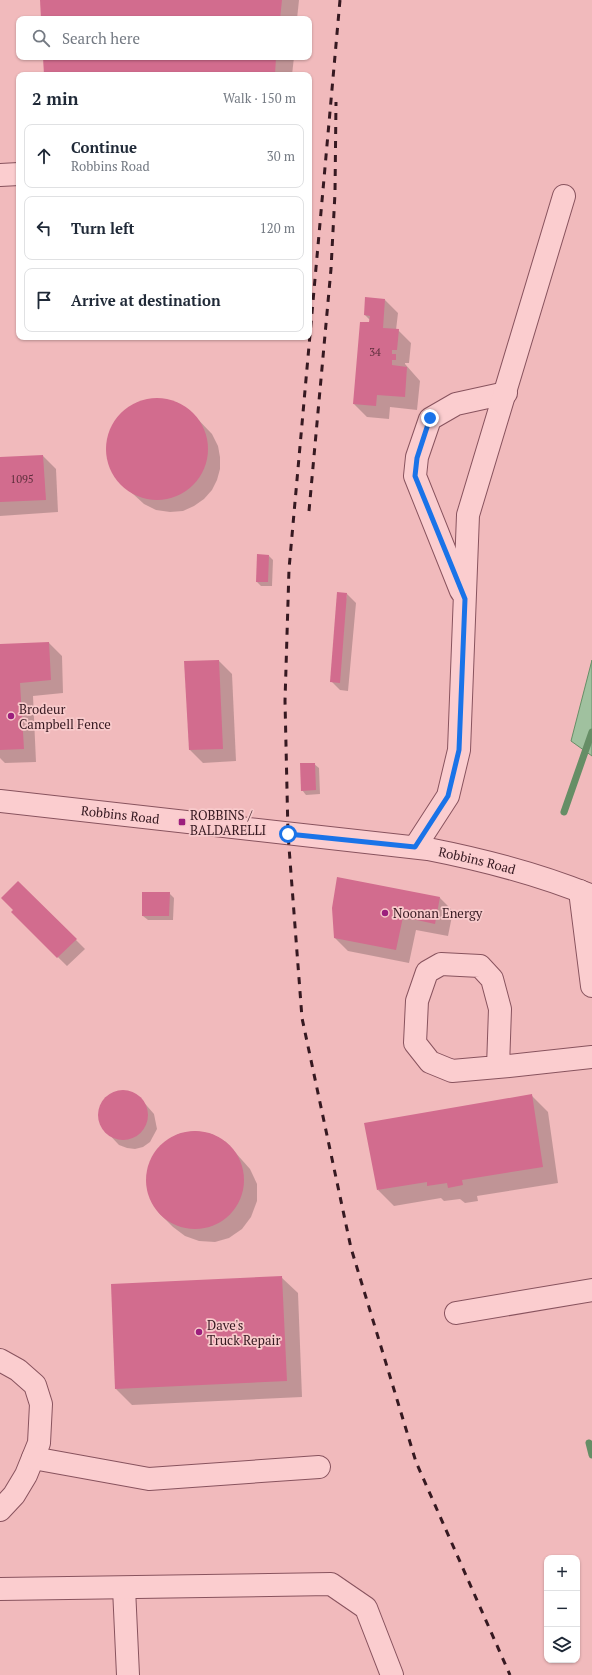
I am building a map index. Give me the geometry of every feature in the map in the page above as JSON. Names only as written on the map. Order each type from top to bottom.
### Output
[{"type":"street","points":[[0,175],[16,174]]},
{"type":"street","points":[[415,847],[448,796],[459,750],[468,515],[506,393],[564,196]]},
{"type":"street","points":[[465,599],[415,476],[417,458],[430,418],[456,404],[506,393]]},
{"type":"street","name":"Robbins Road","points":[[0,801],[415,847],[487,861],[586,893]]},
{"type":"street","points":[[586,893],[592,986]]},
{"type":"street","points":[[498,1067],[500,1009],[492,978],[480,966],[441,964],[427,972],[417,1001],[415,1043],[430,1062],[452,1071],[498,1067],[592,1057]]},
{"type":"street","points":[[456,1313],[592,1290]]},
{"type":"street","points":[[0,1360],[18,1370],[35,1385],[41,1404],[39,1443],[14,1495],[0,1510]]},
{"type":"street","points":[[33,1458],[149,1479],[319,1467]]},
{"type":"street","points":[[0,1589],[331,1584],[366,1608],[392,1675]]},
{"type":"street","points":[[124,1588],[128,1675]]},
{"type":"shaded area","points":[[592,660],[592,756],[571,741]]},
{"type":"building","points":[[40,0],[282,0],[280,16],[41,16]]},
{"type":"building","points":[[43,60],[276,60],[275,72],[44,72]]},
{"type":"building","points":[[365,297],[385,299],[383,328],[399,329],[397,350],[392,350],[392,354],[396,354],[396,360],[392,360],[392,365],[407,367],[405,397],[377,395],[376,406],[353,404],[360,322],[369,322],[370,316],[364,315]]},
{"type":"building","points":[[157,398],[176,402],[193,413],[204,430],[208,449],[204,468],[193,485],[176,496],[157,500],[138,496],[121,485],[110,468],[106,449],[110,430],[121,413],[138,402]]},
{"type":"building","points":[[43,455],[46,500],[0,502],[0,457]]},
{"type":"building","points":[[257,554],[269,555],[268,582],[256,582]]},
{"type":"building","points":[[337,592],[347,593],[340,683],[330,682]]},
{"type":"building","name":"Brodeur Campbell Fence","points":[[49,642],[51,680],[20,683],[24,749],[0,750],[0,644]]},
{"type":"building","points":[[219,660],[223,749],[189,750],[184,661]]},
{"type":"building","points":[[300,763],[315,763],[316,790],[301,791]]},
{"type":"building","name":"Noonan Energy","points":[[337,877],[440,897],[435,924],[403,917],[396,950],[334,938],[332,908]]},
{"type":"building","points":[[18,881],[77,939],[57,958],[11,912],[13,910],[1,898]]},
{"type":"building","points":[[142,892],[170,892],[169,916],[142,916]]},
{"type":"building","points":[[123,1090],[132,1092],[141,1097],[146,1106],[148,1115],[146,1124],[141,1133],[132,1138],[123,1140],[114,1138],[105,1133],[100,1124],[98,1115],[100,1106],[105,1097],[114,1092]]},
{"type":"building","points":[[532,1094],[543,1167],[462,1180],[463,1185],[448,1188],[447,1183],[427,1186],[427,1182],[377,1190],[364,1123]]},
{"type":"building","points":[[195,1131],[214,1135],[230,1145],[240,1161],[244,1180],[240,1199],[230,1215],[214,1225],[195,1229],[176,1225],[160,1215],[150,1199],[146,1180],[150,1161],[160,1145],[176,1135]]},
{"type":"building","name":"Dave's Truck Repair","points":[[282,1276],[287,1381],[115,1389],[111,1284]]},
{"type":"waterway","points":[[564,812],[592,732]]},
{"type":"waterway","points":[[589,1443],[592,1455]]},
{"type":"railway","points":[[312,312],[340,0]]},
{"type":"railway","points":[[309,511],[331,269],[335,193],[336,102]]},
{"type":"railway","points":[[310,340],[289,569],[285,701],[288,834],[302,1018],[351,1248],[416,1462],[510,1675]]},
{"type":"place","name":"Brodeur Campbell Fence","points":[[11,716]]},
{"type":"place","name":"ROBBINS / BALDARELLI","points":[[182,822]]},
{"type":"place","name":"Noonan Energy","points":[[385,913]]},
{"type":"place","name":"Dave's Truck Repair","points":[[199,1332]]},
{"type":"route","points":[[288,834],[415,847],[448,796],[459,750],[465,599],[415,476],[417,458],[430,418]]}]
